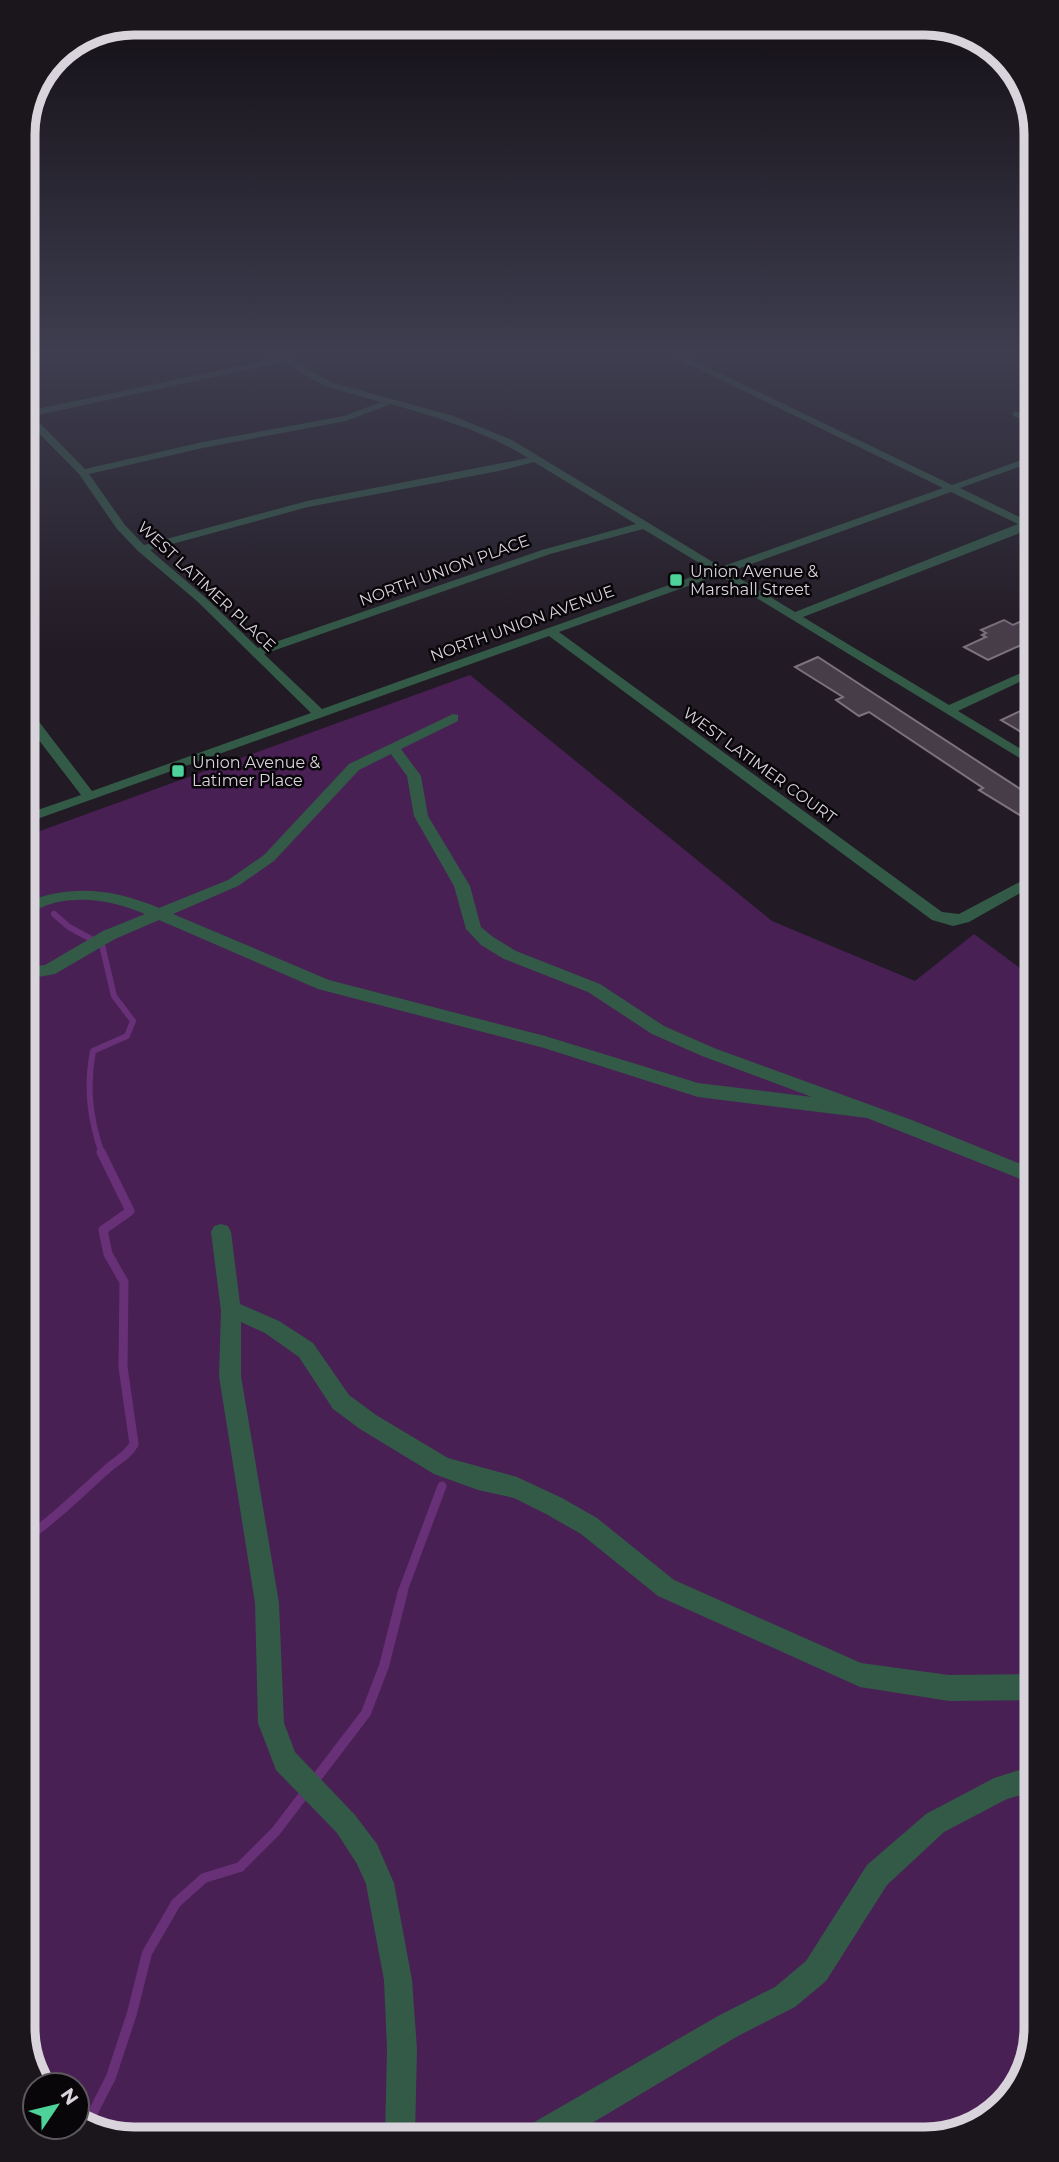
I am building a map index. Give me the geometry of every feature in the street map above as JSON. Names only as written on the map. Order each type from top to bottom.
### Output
[{"type":"street","name":"WEST LATIMER PLACE","points":[[64,453],[83,472],[121,527],[142,549],[257,652],[320,714]]},
{"type":"street","points":[[83,472],[168,453]]},
{"type":"street","points":[[528,453],[1024,757]]},
{"type":"street","points":[[876,453],[1024,524]]},
{"type":"street","points":[[142,549],[307,504],[488,471],[537,458]]},
{"type":"street","name":"NORTH UNION AVENUE","points":[[35,816],[1024,462]]},
{"type":"street","name":"NORTH UNION PLACE","points":[[257,652],[533,556],[645,524]]},
{"type":"street","points":[[794,616],[1024,528]]},
{"type":"street","name":"WEST LATIMER COURT","points":[[550,631],[928,911],[953,920],[964,918],[1024,885]]},
{"type":"street","points":[[949,710],[1024,676]]},
{"type":"street","points":[[35,972],[49,970],[109,935],[218,891],[260,866],[346,773],[371,757],[453,718]]},
{"type":"street","points":[[35,733],[89,796]]},
{"type":"street","points":[[394,748],[414,776],[422,821],[462,886],[477,934],[510,954],[594,988],[669,1035],[1024,1173]]},
{"type":"street","points":[[35,904],[54,897],[86,894],[129,901],[324,985],[532,1038],[698,1090],[866,1111]]},
{"type":"street","points":[[221,1232],[231,1311],[230,1376],[267,1603],[271,1723],[285,1761],[346,1824],[367,1854],[380,1883],[398,1980],[402,2049],[400,2127]]},
{"type":"street","points":[[231,1311],[272,1327],[306,1350],[341,1402],[368,1422],[442,1466],[478,1479],[517,1488],[554,1506],[589,1526],[666,1588],[860,1675],[949,1688],[1024,1687]]},
{"type":"street","points":[[556,2127],[716,2033],[785,1997],[816,1970],[877,1874],[935,1823],[1003,1787],[1024,1782]]},
{"type":"shaded area","points":[[470,675],[772,921],[915,981],[974,934],[1024,971],[1024,2028],[1019,2060],[999,2093],[975,2114],[944,2125],[925,2127],[127,2127],[91,2117],[91,2071],[45,2071],[37,2047],[35,833]]},
{"type":"building","points":[[1004,620],[1013,625],[1024,620],[1024,644],[988,660],[964,647],[986,637],[982,635],[986,633],[981,630]]},
{"type":"building","points":[[818,657],[1024,791],[1024,818],[979,790],[983,788],[869,712],[859,716],[836,700],[843,697],[795,667]]},
{"type":"building","points":[[1024,709],[1024,734],[1001,720]]},
{"type":"waterway","points":[[54,914],[69,927],[102,945],[114,996],[133,1021],[127,1036],[93,1051],[90,1103],[102,1154]]},
{"type":"waterway","points":[[35,1531],[125,1455],[134,1444],[123,1367],[124,1282],[108,1254],[103,1230],[130,1211],[101,1152]]},
{"type":"waterway","points":[[402,1593],[442,1486]]},
{"type":"waterway","points":[[91,2116],[111,2077],[132,2013],[147,1953],[176,1903],[204,1878],[240,1867],[276,1831],[366,1713],[384,1666],[403,1591]]},
{"type":"place","name":"Union Avenue & Marshall Street","points":[[676,580]]},
{"type":"place","name":"Union Avenue & Latimer Place","points":[[178,771]]}]
